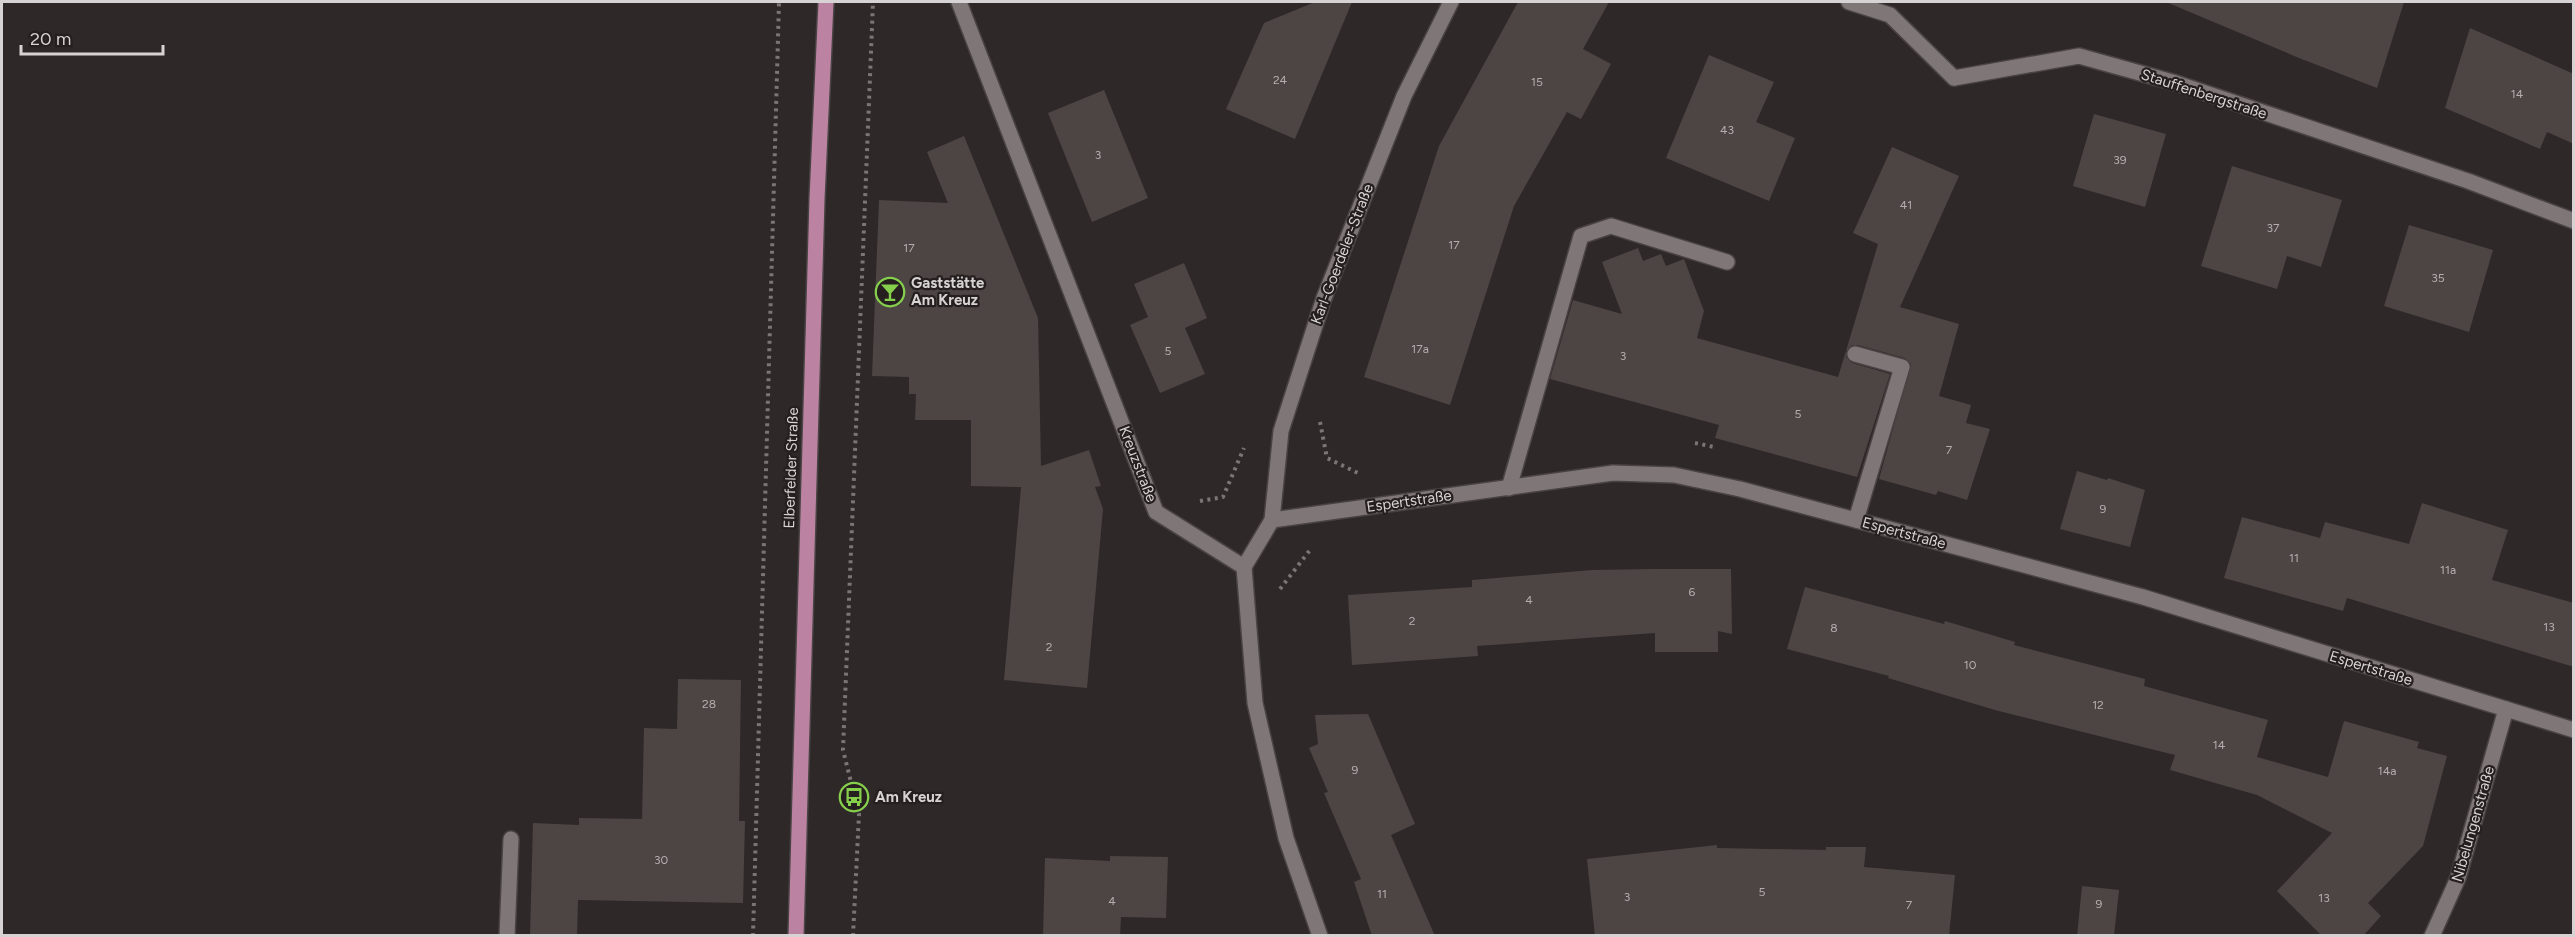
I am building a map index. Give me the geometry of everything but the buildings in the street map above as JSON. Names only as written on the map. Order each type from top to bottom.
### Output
[{"type":"main road","name":"Elberfelder Straße","points":[[796,936],[818,188],[826,2]]},
{"type":"street","name":"Kreuzstraße","points":[[959,2],[1156,512],[1244,567]]},
{"type":"street","name":"Karl-Goerdeler-Straße","points":[[1272,519],[1281,431],[1324,298],[1404,96],[1451,2]]},
{"type":"street","name":"Stauffenbergstraße","points":[[1849,2],[1890,15],[1954,78],[2079,56],[2176,83],[2468,181],[2574,221]]},
{"type":"street","points":[[1509,488],[1581,236],[1611,226],[1727,262]]},
{"type":"street","points":[[1855,354],[1902,367],[1856,520]]},
{"type":"street","name":"Espertstraße","points":[[1272,519],[1613,474],[1674,475],[1740,489],[2143,597],[2574,730]]},
{"type":"street","points":[[1272,519],[1244,567],[1255,703],[1286,838],[1320,936]]},
{"type":"street","name":"Nibelungenstraße","points":[[2432,936],[2458,878],[2506,710]]},
{"type":"street","points":[[507,936],[511,838]]},
{"type":"path","points":[[753,936],[778,2]]},
{"type":"path","points":[[853,936],[859,814],[843,750],[873,2]]},
{"type":"path","points":[[1319,417],[1327,458],[1365,476]]},
{"type":"path","points":[[1690,443],[1701,443],[1723,450]]},
{"type":"place","name":"Gaststätte Am Kreuz","points":[[890,292]]},
{"type":"place","name":"Am Kreuz","points":[[854,797]]}]
